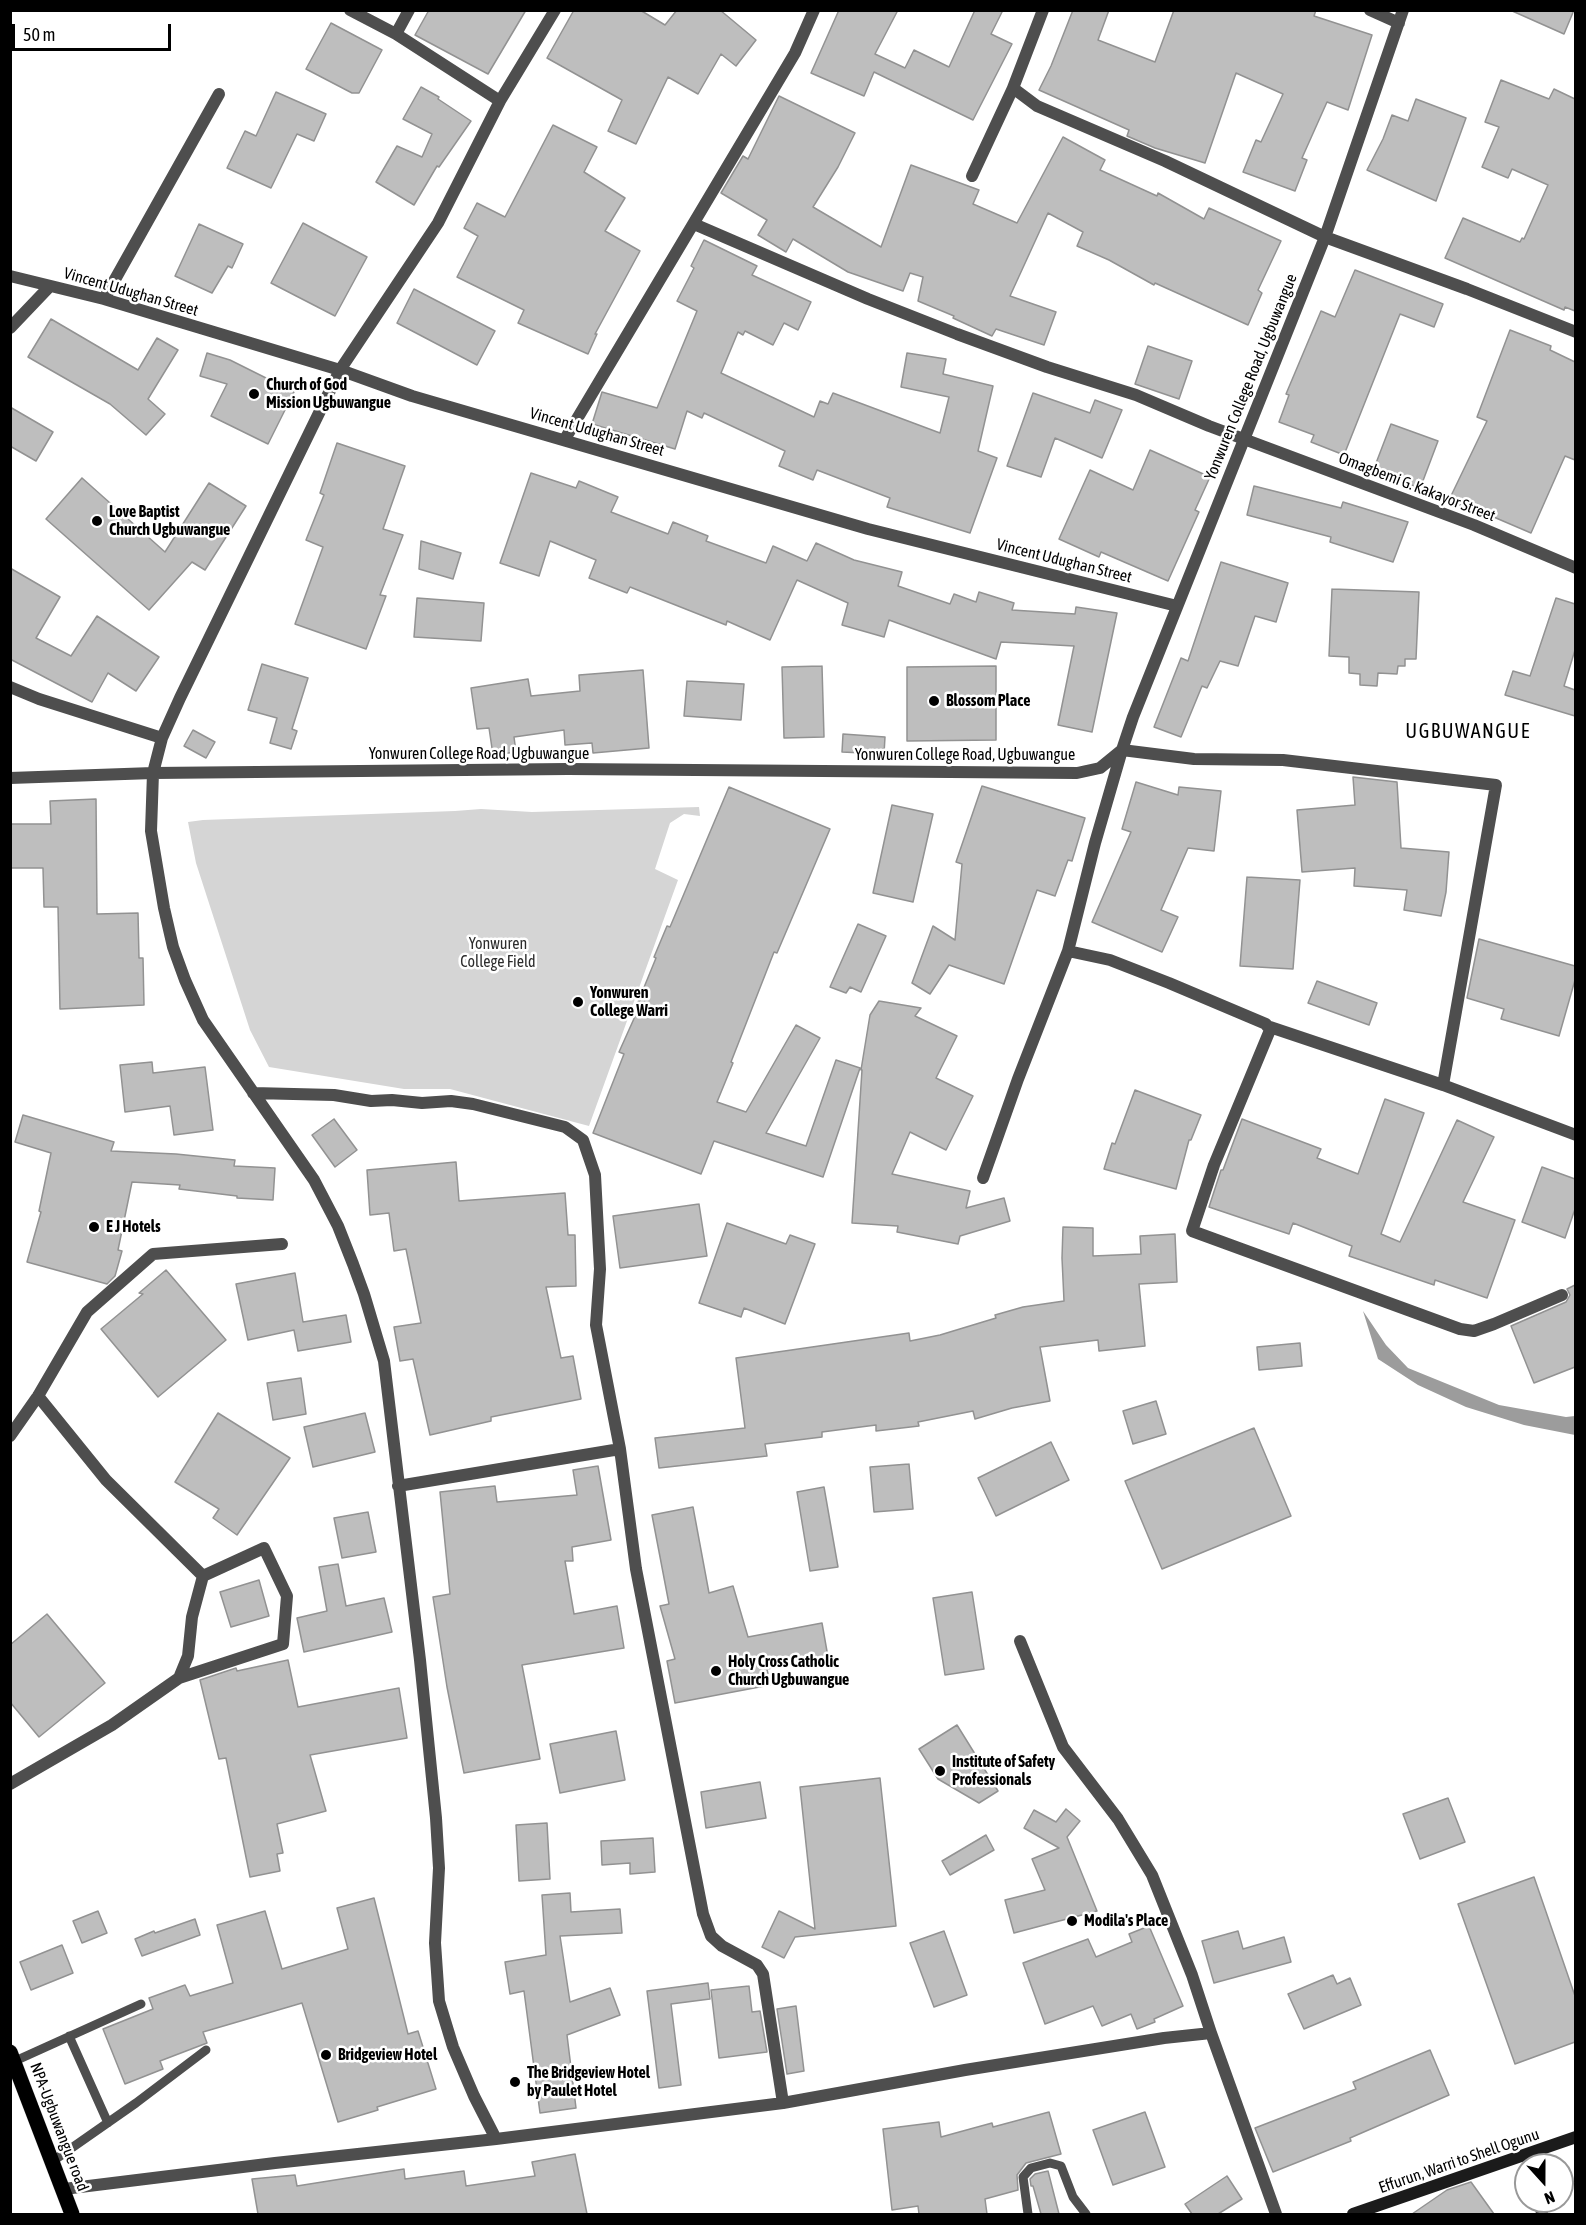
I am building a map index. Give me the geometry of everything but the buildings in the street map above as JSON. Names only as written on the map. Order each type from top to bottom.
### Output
[{"type":"main road","name":"NPA-Ugbuwangue road","points":[[13,2057],[72,2214]]},
{"type":"street","points":[[350,10],[396,34],[500,101]]},
{"type":"street","points":[[396,34],[409,10]]},
{"type":"street","points":[[496,2139],[453,2047],[440,2001],[435,1943],[439,1868],[436,1818],[420,1660],[384,1361],[361,1284],[338,1226],[314,1180],[203,1020],[185,980],[173,947],[164,908],[151,831],[153,773],[162,738],[340,370],[438,223],[500,101],[555,10]]},
{"type":"street","points":[[565,439],[795,53],[814,10]]},
{"type":"street","points":[[972,176],[1013,88],[1043,10]]},
{"type":"street","points":[[1370,10],[1399,23]]},
{"type":"street","name":"Yonwuren College Road, Ugbuwangue","points":[[10,778],[153,773],[556,769],[1077,772],[1100,768],[1122,750],[1133,717],[1325,237],[1403,10]]},
{"type":"street","points":[[1013,88],[1037,106],[1165,161],[1325,237],[1467,289],[1575,332]]},
{"type":"street","points":[[104,299],[219,94]]},
{"type":"street","name":"Omagbemi G. Kakayor Street","points":[[694,224],[868,299],[957,334],[1047,367],[1136,395],[1209,426],[1474,525],[1575,568]]},
{"type":"street","name":"Vincent Udughan Street","points":[[10,276],[104,299],[340,370],[412,396],[868,529],[1177,606]]},
{"type":"street","points":[[10,328],[50,286]]},
{"type":"street","points":[[10,687],[39,699],[162,738]]},
{"type":"street","points":[[983,1179],[1018,1079],[1068,951],[1095,843],[1122,750],[1194,759],[1283,760],[1496,785],[1443,1085]]},
{"type":"street","points":[[1068,951],[1110,960],[1230,1008],[1267,1026],[1443,1085],[1575,1135]]},
{"type":"street","points":[[1267,1026],[1269,1030],[1214,1165],[1192,1231],[1460,1329],[1474,1331],[1562,1295]]},
{"type":"street","points":[[253,1094],[334,1095],[371,1101],[392,1100],[422,1103],[451,1101],[473,1104],[564,1127],[583,1140],[595,1176],[600,1269],[596,1325],[620,1449],[636,1569],[703,1914],[711,1936],[722,1946],[757,1965],[763,1974],[783,2103]]},
{"type":"street","points":[[10,1436],[38,1396],[87,1312],[153,1254],[282,1244]]},
{"type":"street","points":[[38,1396],[106,1480],[203,1576]]},
{"type":"street","points":[[398,1486],[620,1449]]},
{"type":"street","points":[[10,1784],[112,1725],[179,1678],[283,1644],[287,1596],[264,1548],[203,1576]]},
{"type":"street","points":[[179,1678],[188,1656],[192,1617],[203,1576]]},
{"type":"street","points":[[1020,1641],[1063,1747],[1118,1819],[1152,1875],[1192,1975],[1276,2214]]},
{"type":"street","points":[[64,2189],[783,2103],[977,2068],[1164,2038],[1211,2033]]},
{"type":"street","name":"Effurun, Warri to Shell Ogunu","points":[[1544,2153],[1575,2137]]},
{"type":"street","name":"Effurun, Warri to Shell Ogunu","points":[[1353,2214],[1514,2165]]},
{"type":"lane","points":[[13,2057],[69,2036],[141,2004]]},
{"type":"lane","points":[[69,2036],[108,2123]]},
{"type":"lane","points":[[53,2162],[206,2050]]},
{"type":"lane","points":[[1028,2214],[1023,2177],[1031,2169],[1050,2163],[1060,2166],[1073,2197],[1086,2214]]},
{"type":"green space","name":"Yonwuren College Field","points":[[699,807],[700,816],[684,814],[670,823],[655,869],[678,880],[589,1126],[450,1089],[404,1089],[269,1067],[250,1030],[196,863],[188,822],[481,809],[532,812]]},
{"type":"shaded area","points":[[1363,1311],[1386,1345],[1408,1368],[1499,1405],[1566,1417],[1575,1416],[1575,1435],[1524,1425],[1466,1407],[1418,1385],[1378,1359]]},
{"type":"place","name":"Church of God Mission Ugbuwangue","points":[[254,394]]},
{"type":"place","name":"Love Baptist Church Ugbuwangue","points":[[97,521]]},
{"type":"place","name":"Blossom Place","points":[[934,701]]},
{"type":"place","name":"Yonwuren College Warri","points":[[578,1002]]},
{"type":"place","name":"E J Hotels","points":[[94,1227]]},
{"type":"place","name":"Holy Cross Catholic Church Ugbuwangue","points":[[716,1671]]},
{"type":"place","name":"Institute of Safety Professionals","points":[[940,1771]]},
{"type":"place","name":"Modila's Place","points":[[1072,1921]]},
{"type":"place","name":"Bridgeview Hotel","points":[[326,2055]]},
{"type":"place","name":"The Bridgeview Hotel by Paulet Hotel","points":[[515,2082]]},
{"type":"district","name":"UGBUWANGUE","points":[[1468,732]]}]
